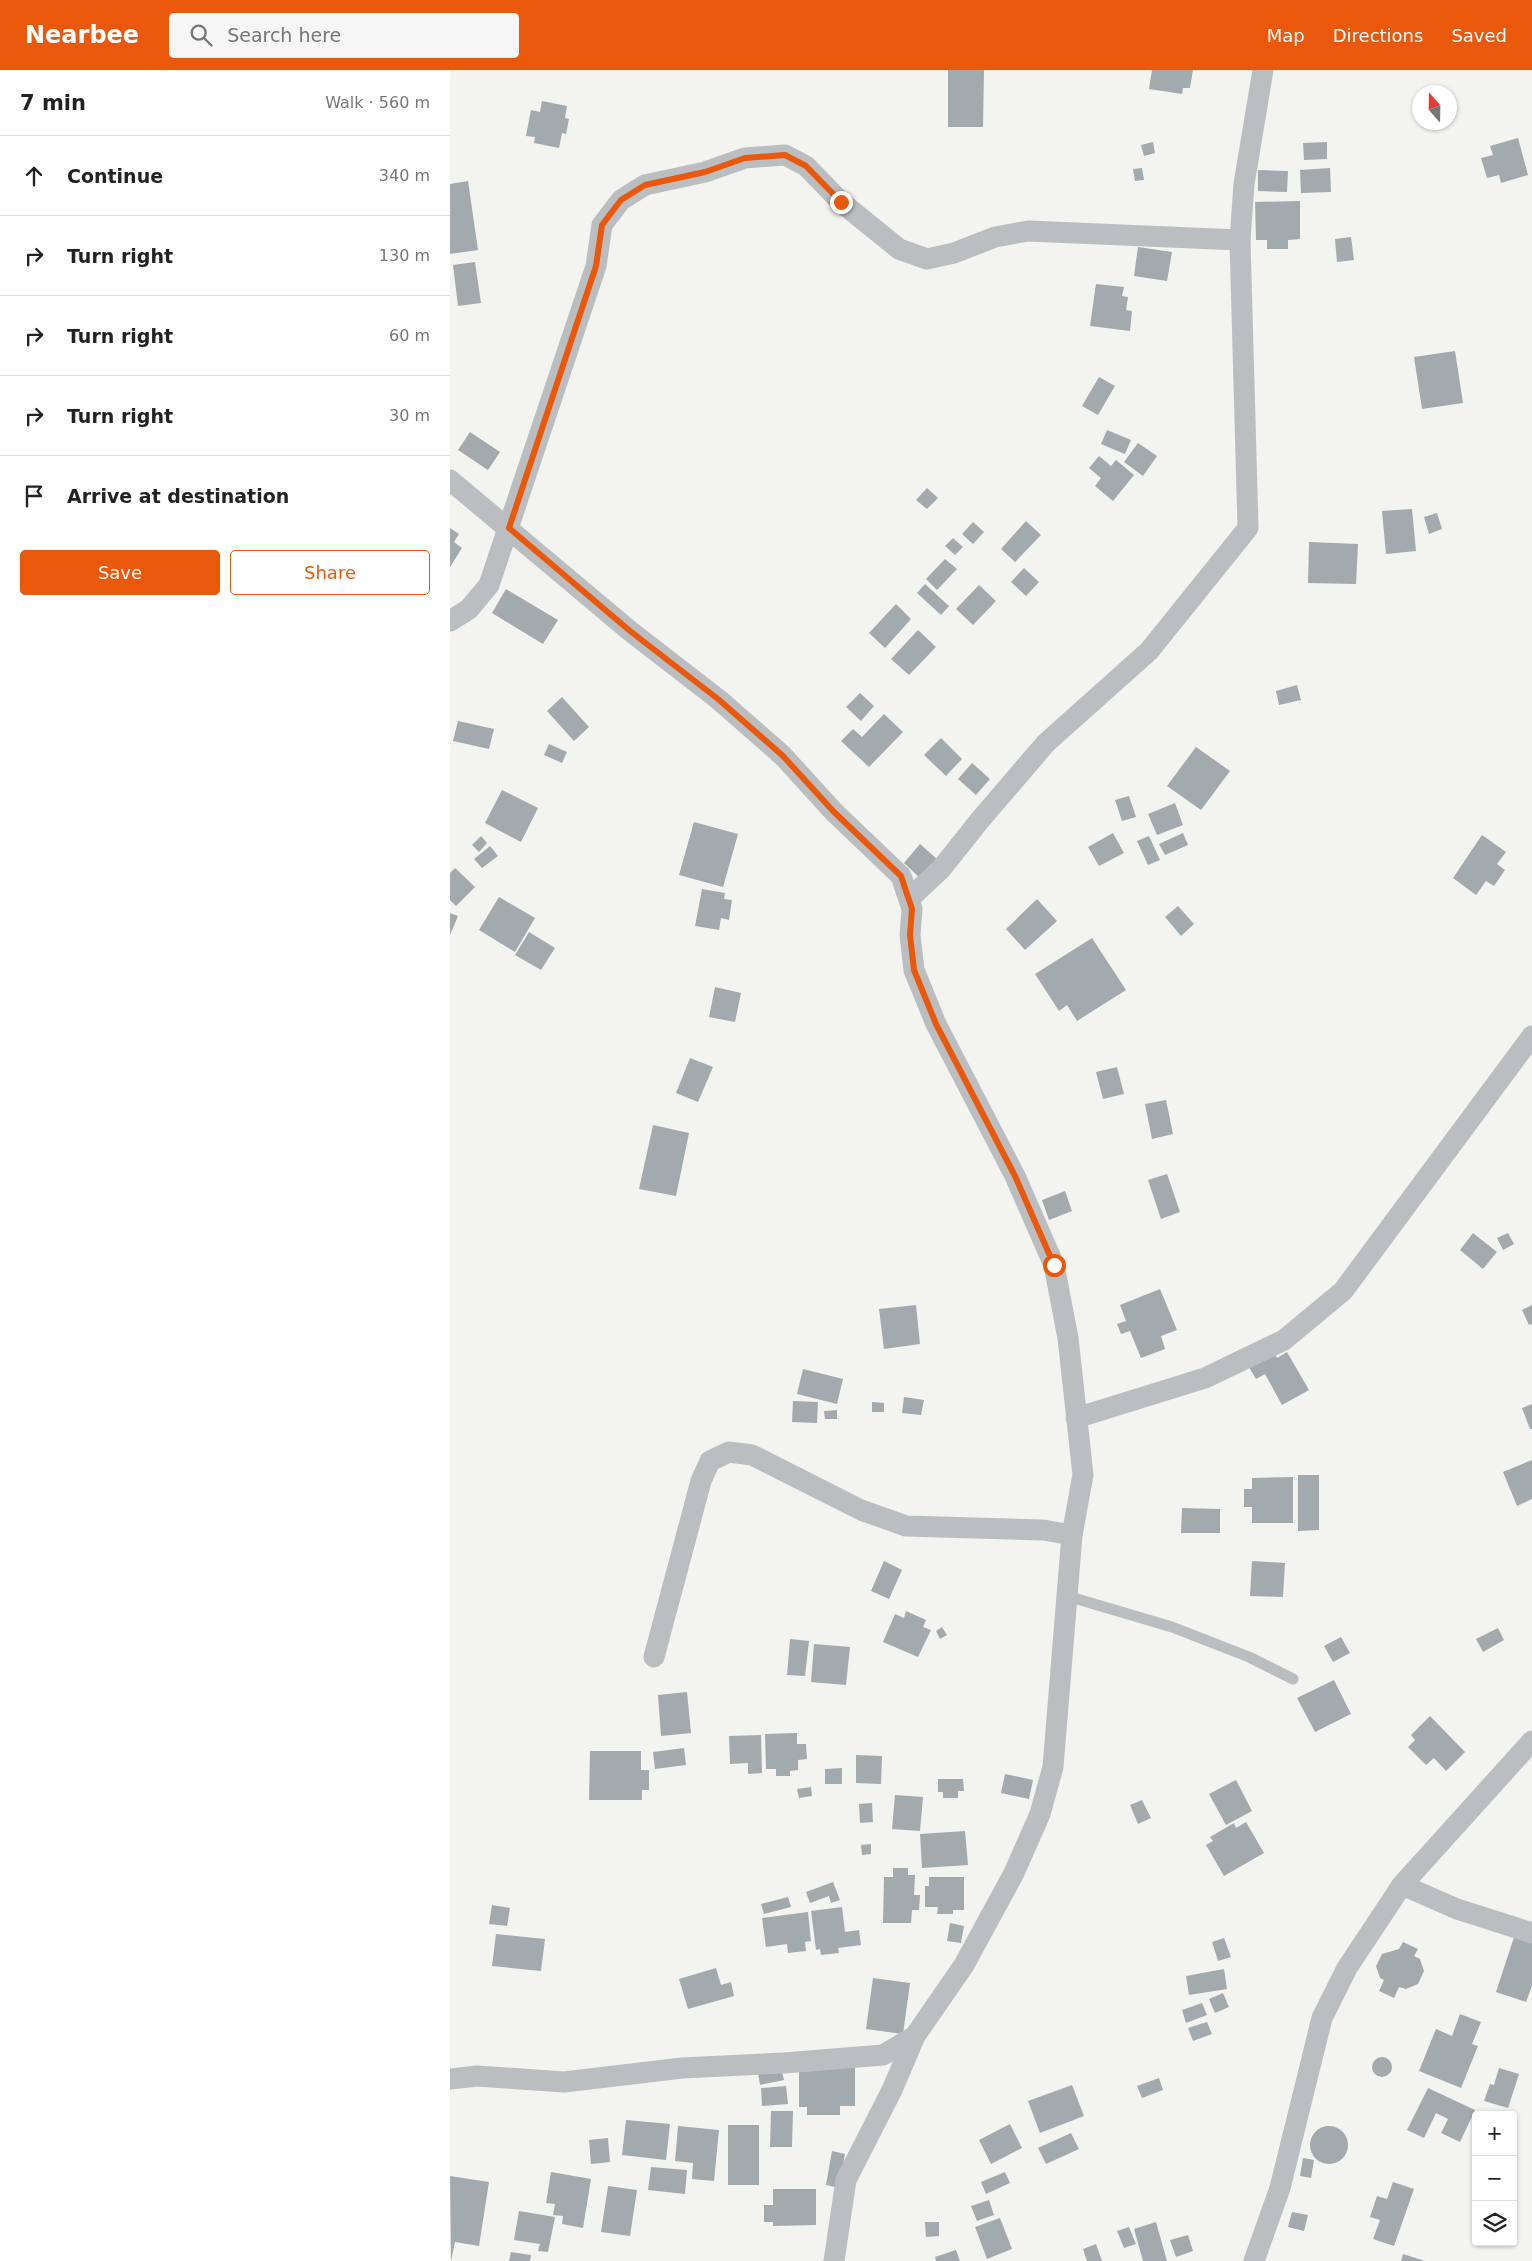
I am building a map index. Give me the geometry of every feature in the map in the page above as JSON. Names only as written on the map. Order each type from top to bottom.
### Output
[{"type":"street","points":[[910,898],[941,869],[1046,743],[1149,651],[1248,528],[1240,240],[1244,184],[1263,70]]},
{"type":"street","points":[[450,621],[470,608],[488,585],[509,528],[596,266],[602,225],[621,200],[645,185],[705,172],[745,158],[785,155],[806,166],[841,202],[899,249],[927,259],[954,253],[995,237],[1028,231],[1240,240]]},
{"type":"street","points":[[450,480],[630,631],[718,699],[783,756],[834,812],[901,876],[910,898],[912,909],[910,935],[914,970],[936,1024],[1015,1176],[1054,1265],[1068,1338],[1083,1475],[1072,1535],[1053,1767],[1040,1814],[1014,1873],[964,1965],[915,2036],[892,2090],[846,2180],[834,2261]]},
{"type":"street","points":[[1076,1418],[1205,1378],[1284,1340],[1343,1291],[1532,1036]]},
{"type":"street","points":[[654,1657],[701,1481],[710,1461],[729,1452],[752,1455],[861,1510],[906,1526],[1043,1530],[1072,1535]]},
{"type":"street","points":[[1254,2261],[1280,2188],[1322,2018],[1347,1968],[1402,1885],[1532,1741]]},
{"type":"street","points":[[1402,1885],[1457,1909],[1532,1933]]},
{"type":"street","points":[[450,2079],[477,2076],[564,2082],[682,2068],[784,2063],[883,2055],[915,2036]]},
{"type":"lane","points":[[1067,1596],[1172,1627],[1249,1657],[1293,1679]]},
{"type":"building","points":[[948,70],[984,70],[983,127],[948,127]]},
{"type":"building","points":[[1152,70],[1193,70],[1190,88],[1183,88],[1182,94],[1149,89]]},
{"type":"building","points":[[542,101],[567,106],[565,118],[569,119],[566,134],[562,133],[559,148],[534,143],[535,137],[526,136],[531,110],[540,112]]},
{"type":"building","points":[[1518,138],[1528,175],[1501,183],[1499,175],[1487,178],[1481,158],[1493,155],[1490,146]]},
{"type":"building","points":[[1153,142],[1155,153],[1144,156],[1141,145]]},
{"type":"building","points":[[1327,142],[1327,159],[1304,160],[1303,143]]},
{"type":"building","points":[[1142,168],[1144,180],[1135,181],[1133,169]]},
{"type":"building","points":[[1330,168],[1331,192],[1301,193],[1300,170]]},
{"type":"building","points":[[1258,170],[1288,171],[1287,192],[1258,191]]},
{"type":"building","points":[[468,181],[478,250],[450,254],[450,184]]},
{"type":"building","points":[[1300,201],[1300,239],[1288,240],[1288,249],[1267,249],[1267,240],[1256,240],[1255,202]]},
{"type":"building","points":[[1351,237],[1354,260],[1337,262],[1335,239]]},
{"type":"building","points":[[1138,247],[1172,252],[1167,281],[1134,276]]},
{"type":"building","points":[[475,262],[481,303],[458,306],[453,265]]},
{"type":"building","points":[[1096,284],[1124,287],[1122,296],[1128,297],[1126,310],[1132,311],[1130,331],[1090,326]]},
{"type":"building","points":[[1455,351],[1463,403],[1422,409],[1414,357]]},
{"type":"building","points":[[1099,377],[1115,386],[1098,415],[1082,406]]},
{"type":"building","points":[[1107,430],[1131,440],[1125,454],[1101,444]]},
{"type":"building","points":[[470,432],[500,452],[488,470],[458,450]]},
{"type":"building","points":[[1138,443],[1157,456],[1143,476],[1124,462]]},
{"type":"building","points":[[1099,456],[1111,466],[1116,460],[1134,475],[1113,501],[1095,486],[1101,478],[1089,468]]},
{"type":"building","points":[[927,488],[938,498],[927,509],[916,500]]},
{"type":"building","points":[[1412,509],[1416,551],[1386,554],[1382,511]]},
{"type":"building","points":[[1437,513],[1442,529],[1429,534],[1424,517]]},
{"type":"building","points":[[1026,521],[1041,535],[1015,562],[1001,549]]},
{"type":"building","points":[[973,522],[984,532],[973,544],[962,534]]},
{"type":"building","points":[[450,528],[459,534],[454,542],[462,548],[450,567]]},
{"type":"building","points":[[953,538],[963,547],[955,555],[945,546]]},
{"type":"building","points":[[1309,542],[1358,544],[1356,584],[1308,583]]},
{"type":"building","points":[[945,559],[957,569],[937,590],[926,579]]},
{"type":"building","points":[[1024,568],[1039,582],[1026,596],[1011,582]]},
{"type":"building","points":[[925,584],[949,606],[941,615],[917,593]]},
{"type":"building","points":[[979,585],[996,601],[973,625],[956,609]]},
{"type":"building","points":[[506,589],[558,620],[543,644],[492,613]]},
{"type":"building","points":[[896,604],[911,619],[885,648],[869,633]]},
{"type":"building","points":[[918,630],[936,647],[909,675],[891,659]]},
{"type":"building","points":[[1297,685],[1301,700],[1279,705],[1276,691]]},
{"type":"building","points":[[860,693],[874,706],[861,721],[846,707]]},
{"type":"building","points":[[562,697],[589,727],[574,741],[547,711]]},
{"type":"building","points":[[884,714],[903,732],[869,767],[841,741],[853,729],[862,737]]},
{"type":"building","points":[[458,721],[494,729],[489,749],[453,741]]},
{"type":"building","points":[[941,738],[962,759],[946,776],[924,755]]},
{"type":"building","points":[[549,744],[567,752],[562,763],[544,755]]},
{"type":"building","points":[[1196,747],[1230,771],[1201,810],[1167,786]]},
{"type":"building","points":[[972,763],[990,779],[976,795],[958,779]]},
{"type":"building","points":[[502,790],[538,808],[521,842],[485,823]]},
{"type":"building","points":[[1129,796],[1136,817],[1122,821],[1115,800]]},
{"type":"building","points":[[1175,803],[1183,825],[1157,835],[1148,814]]},
{"type":"building","points":[[694,822],[738,834],[723,887],[679,875]]},
{"type":"building","points":[[1113,833],[1124,853],[1099,866],[1088,847]]},
{"type":"building","points":[[1183,833],[1188,845],[1165,855],[1159,844]]},
{"type":"building","points":[[1482,835],[1506,852],[1497,864],[1505,870],[1494,886],[1486,881],[1476,895],[1453,878]]},
{"type":"building","points":[[481,836],[487,843],[479,852],[472,845]]},
{"type":"building","points":[[1149,836],[1160,860],[1148,865],[1137,841]]},
{"type":"building","points":[[920,844],[937,859],[920,878],[904,863]]},
{"type":"building","points":[[490,846],[498,856],[482,868],[474,859]]},
{"type":"building","points":[[455,868],[475,887],[456,906],[450,900],[450,873]]},
{"type":"building","points":[[702,889],[725,893],[724,899],[732,900],[729,920],[721,918],[719,930],[695,926]]},
{"type":"building","points":[[499,897],[535,918],[515,952],[479,930]]},
{"type":"building","points":[[1037,899],[1057,921],[1025,950],[1006,929]]},
{"type":"building","points":[[1178,906],[1194,924],[1181,936],[1165,917]]},
{"type":"building","points":[[450,913],[458,916],[450,935]]},
{"type":"building","points":[[529,932],[555,948],[541,970],[515,955]]},
{"type":"building","points":[[1092,938],[1126,990],[1077,1021],[1067,1005],[1059,1011],[1035,974]]},
{"type":"building","points":[[715,987],[741,993],[735,1022],[709,1017]]},
{"type":"building","points":[[690,1058],[713,1067],[698,1102],[676,1093]]},
{"type":"building","points":[[1117,1067],[1124,1094],[1103,1099],[1096,1072]]},
{"type":"building","points":[[1166,1100],[1173,1134],[1152,1139],[1145,1104]]},
{"type":"building","points":[[653,1125],[689,1133],[676,1196],[639,1189]]},
{"type":"building","points":[[1167,1174],[1180,1212],[1161,1219],[1148,1180]]},
{"type":"building","points":[[1065,1191],[1072,1211],[1049,1220],[1042,1200]]},
{"type":"building","points":[[1473,1233],[1497,1252],[1483,1269],[1460,1250]]},
{"type":"building","points":[[1508,1233],[1514,1244],[1503,1250],[1497,1238]]},
{"type":"building","points":[[1160,1289],[1177,1330],[1161,1336],[1165,1349],[1141,1358],[1130,1331],[1121,1334],[1117,1324],[1126,1321],[1120,1305]]},
{"type":"building","points":[[916,1305],[920,1344],[884,1349],[879,1309]]},
{"type":"building","points":[[1532,1305],[1532,1324],[1529,1325],[1522,1310]]},
{"type":"building","points":[[1272,1350],[1277,1358],[1287,1352],[1309,1390],[1282,1405],[1265,1374],[1256,1379],[1247,1364]]},
{"type":"building","points":[[803,1369],[843,1379],[837,1404],[797,1394]]},
{"type":"building","points":[[904,1397],[924,1400],[921,1415],[902,1413]]},
{"type":"building","points":[[793,1401],[818,1402],[817,1423],[792,1422]]},
{"type":"building","points":[[872,1402],[884,1403],[884,1412],[872,1412]]},
{"type":"building","points":[[1532,1404],[1532,1429],[1530,1429],[1522,1408]]},
{"type":"building","points":[[837,1410],[837,1419],[825,1419],[824,1411]]},
{"type":"building","points":[[1532,1460],[1532,1499],[1517,1506],[1503,1472]]},
{"type":"building","points":[[1298,1475],[1319,1475],[1319,1530],[1298,1531]]},
{"type":"building","points":[[1293,1477],[1293,1523],[1252,1523],[1252,1507],[1244,1507],[1244,1489],[1252,1489],[1252,1478]]},
{"type":"building","points":[[1182,1508],[1220,1509],[1220,1533],[1181,1533]]},
{"type":"building","points":[[884,1561],[902,1570],[889,1599],[871,1591]]},
{"type":"building","points":[[1252,1561],[1285,1563],[1283,1597],[1250,1596]]},
{"type":"building","points":[[906,1611],[926,1620],[923,1627],[931,1630],[918,1657],[883,1642],[895,1614],[904,1618]]},
{"type":"building","points":[[942,1627],[947,1635],[940,1639],[936,1631]]},
{"type":"building","points":[[1498,1628],[1504,1640],[1483,1652],[1476,1639]]},
{"type":"building","points":[[1341,1637],[1350,1653],[1333,1662],[1324,1646]]},
{"type":"building","points":[[790,1639],[809,1641],[805,1676],[787,1675]]},
{"type":"building","points":[[814,1644],[850,1647],[846,1685],[811,1682]]},
{"type":"building","points":[[1334,1680],[1351,1714],[1315,1732],[1297,1698]]},
{"type":"building","points":[[687,1692],[691,1733],[661,1736],[658,1695]]},
{"type":"building","points":[[1430,1716],[1465,1752],[1446,1771],[1434,1758],[1426,1765],[1408,1747],[1415,1740],[1411,1735]]},
{"type":"building","points":[[797,1733],[797,1744],[806,1744],[807,1759],[798,1760],[798,1770],[790,1771],[790,1776],[776,1776],[776,1769],[766,1769],[765,1734]]},
{"type":"building","points":[[761,1735],[762,1773],[748,1774],[748,1763],[730,1764],[729,1736]]},
{"type":"building","points":[[684,1748],[686,1765],[655,1769],[653,1752]]},
{"type":"building","points":[[590,1751],[641,1751],[641,1770],[649,1770],[649,1790],[642,1790],[642,1800],[589,1800]]},
{"type":"building","points":[[856,1755],[882,1756],[881,1784],[856,1783]]},
{"type":"building","points":[[842,1768],[842,1784],[825,1784],[825,1769]]},
{"type":"building","points":[[1005,1774],[1033,1780],[1029,1799],[1001,1793]]},
{"type":"building","points":[[938,1779],[963,1779],[964,1791],[958,1791],[958,1798],[943,1798],[943,1792],[938,1792]]},
{"type":"building","points":[[1236,1780],[1252,1811],[1226,1825],[1209,1794]]},
{"type":"building","points":[[811,1787],[812,1796],[799,1798],[797,1789]]},
{"type":"building","points":[[895,1795],[923,1797],[920,1831],[892,1829]]},
{"type":"building","points":[[1142,1800],[1151,1818],[1138,1824],[1130,1805]]},
{"type":"building","points":[[872,1803],[873,1822],[860,1823],[859,1804]]},
{"type":"building","points":[[1246,1822],[1264,1853],[1224,1876],[1206,1845],[1213,1841],[1210,1837],[1234,1823],[1236,1828]]},
{"type":"building","points":[[965,1831],[968,1865],[922,1868],[920,1834]]},
{"type":"building","points":[[871,1844],[871,1854],[862,1855],[861,1845]]},
{"type":"building","points":[[893,1868],[908,1868],[908,1875],[915,1875],[914,1895],[920,1895],[919,1910],[912,1910],[911,1923],[883,1923],[884,1877],[893,1877]]},
{"type":"building","points":[[929,1877],[964,1877],[964,1910],[953,1910],[953,1914],[937,1914],[938,1907],[925,1907],[925,1886],[929,1886]]},
{"type":"building","points":[[833,1882],[840,1900],[831,1903],[829,1896],[810,1903],[806,1892]]},
{"type":"building","points":[[788,1897],[791,1907],[764,1914],[761,1904]]},
{"type":"building","points":[[492,1905],[510,1908],[507,1926],[489,1924]]},
{"type":"building","points":[[842,1907],[845,1932],[859,1930],[861,1945],[838,1948],[839,1953],[821,1955],[820,1949],[816,1950],[811,1911]]},
{"type":"building","points":[[808,1912],[811,1941],[805,1942],[806,1951],[788,1953],[787,1944],[766,1947],[762,1918]]},
{"type":"building","points":[[950,1923],[964,1926],[961,1943],[947,1941]]},
{"type":"building","points":[[496,1934],[545,1939],[541,1971],[492,1966]]},
{"type":"building","points":[[1514,1937],[1532,1943],[1532,1986],[1526,2002],[1496,1992]]},
{"type":"building","points":[[1224,1938],[1231,1957],[1218,1961],[1212,1942]]},
{"type":"building","points":[[1403,1942],[1418,1949],[1414,1956],[1420,1959],[1424,1971],[1418,1984],[1406,1989],[1399,1987],[1394,1998],[1379,1991],[1384,1980],[1380,1978],[1376,1966],[1382,1954],[1399,1949]]},
{"type":"building","points":[[716,1968],[721,1985],[731,1982],[734,1996],[688,2009],[679,1979]]},
{"type":"building","points":[[1224,1969],[1227,1989],[1189,1995],[1186,1976]]},
{"type":"building","points":[[873,1978],[910,1983],[903,2034],[866,2029]]},
{"type":"building","points":[[1223,1993],[1229,2007],[1215,2013],[1209,1999]]},
{"type":"building","points":[[1202,2003],[1207,2015],[1186,2023],[1182,2010]]},
{"type":"building","points":[[1460,2014],[1481,2022],[1472,2044],[1478,2046],[1461,2088],[1419,2071],[1436,2029],[1452,2036]]},
{"type":"building","points":[[1207,2022],[1212,2034],[1193,2041],[1188,2028]]},
{"type":"building","points":[[1382,2057],[1389,2060],[1392,2067],[1389,2074],[1382,2077],[1375,2074],[1372,2067],[1375,2060]]},
{"type":"building","points":[[799,2065],[855,2065],[855,2106],[840,2106],[840,2115],[807,2115],[807,2107],[799,2107]]},
{"type":"building","points":[[781,2068],[784,2080],[760,2085],[758,2073]]},
{"type":"building","points":[[1499,2068],[1519,2074],[1508,2108],[1484,2101],[1490,2084],[1494,2085]]},
{"type":"building","points":[[1159,2078],[1163,2090],[1142,2098],[1137,2086]]},
{"type":"building","points":[[1072,2085],[1084,2116],[1040,2133],[1028,2101]]},
{"type":"building","points":[[786,2086],[788,2104],[762,2106],[761,2088]]},
{"type":"building","points":[[1428,2088],[1475,2110],[1472,2111],[1472,2116],[1460,2142],[1441,2133],[1448,2119],[1436,2113],[1424,2138],[1407,2130]]},
{"type":"building","points":[[771,2111],[793,2111],[792,2147],[770,2147]]},
{"type":"building","points":[[626,2120],[670,2124],[666,2160],[622,2155]]},
{"type":"building","points":[[1010,2124],[1022,2148],[991,2164],[979,2140]]},
{"type":"building","points":[[728,2125],[759,2125],[759,2185],[728,2185]]},
{"type":"building","points":[[678,2126],[719,2130],[714,2181],[692,2179],[693,2163],[675,2161]]},
{"type":"building","points":[[1329,2126],[1343,2131],[1348,2145],[1343,2159],[1329,2164],[1315,2159],[1310,2145],[1315,2131]]},
{"type":"building","points":[[1071,2133],[1079,2149],[1046,2164],[1038,2148]]},
{"type":"building","points":[[608,2138],[610,2162],[591,2164],[589,2140]]},
{"type":"building","points":[[832,2151],[845,2154],[839,2188],[826,2185]]},
{"type":"building","points":[[1303,2158],[1314,2160],[1311,2178],[1300,2176]]},
{"type":"building","points":[[651,2167],[687,2170],[685,2194],[648,2190]]},
{"type":"building","points":[[551,2172],[591,2179],[583,2228],[562,2224],[563,2216],[553,2215],[555,2204],[546,2203]]},
{"type":"building","points":[[1005,2172],[1010,2183],[986,2194],[981,2182]]},
{"type":"building","points":[[450,2176],[489,2182],[479,2246],[455,2242],[451,2261]]},
{"type":"building","points":[[1393,2182],[1414,2189],[1394,2246],[1373,2239],[1380,2220],[1370,2217],[1377,2196],[1387,2199]]},
{"type":"building","points":[[608,2186],[637,2190],[630,2236],[601,2232]]},
{"type":"building","points":[[773,2189],[816,2189],[816,2225],[773,2226],[773,2222],[764,2222],[764,2205],[773,2205]]},
{"type":"building","points":[[989,2200],[994,2215],[977,2221],[971,2206]]},
{"type":"building","points":[[519,2211],[555,2217],[548,2252],[538,2251],[540,2244],[514,2240]]},
{"type":"building","points":[[1292,2212],[1308,2215],[1304,2231],[1288,2227]]},
{"type":"building","points":[[1000,2218],[1012,2249],[987,2259],[975,2227]]},
{"type":"building","points":[[925,2222],[939,2222],[939,2236],[926,2237]]},
{"type":"building","points":[[1156,2222],[1167,2261],[1143,2261],[1134,2229]]},
{"type":"building","points":[[1129,2227],[1136,2244],[1124,2248],[1117,2231]]},
{"type":"building","points":[[1188,2235],[1193,2251],[1176,2257],[1170,2240]]},
{"type":"building","points":[[1096,2244],[1102,2261],[1087,2261],[1083,2249]]},
{"type":"building","points":[[956,2250],[960,2261],[936,2261],[935,2257]]},
{"type":"building","points":[[511,2252],[531,2255],[530,2261],[509,2261]]},
{"type":"building","points":[[1403,2254],[1425,2261],[1401,2261]]},
{"type":"route","points":[[841,202],[806,166],[785,155],[745,158],[705,172],[645,185],[621,200],[602,225],[596,266],[509,528],[630,631],[718,699],[783,756],[834,812],[901,876],[910,898],[912,909],[910,935],[914,970],[936,1024],[1015,1176],[1054,1265]]}]
